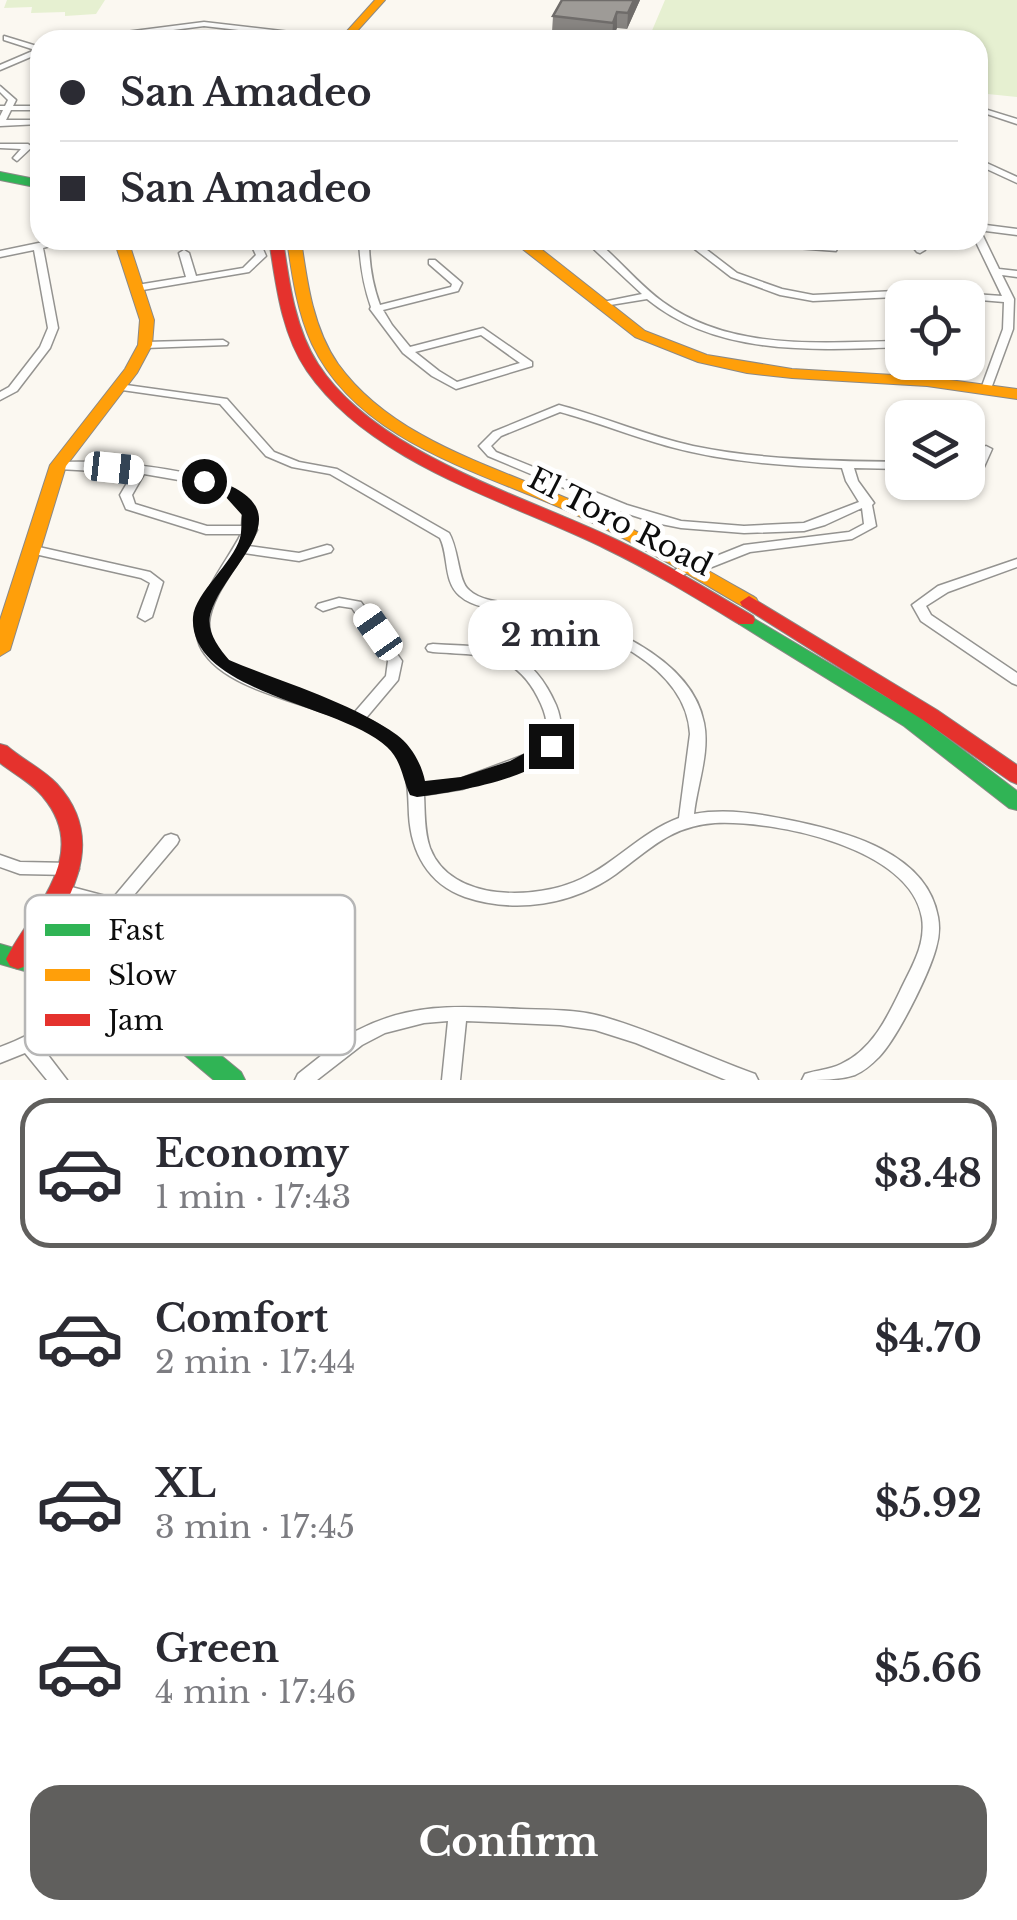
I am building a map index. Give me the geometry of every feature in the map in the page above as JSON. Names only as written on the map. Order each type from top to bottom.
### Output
[{"type":"main road","points":[[340,30],[365,0]]},
{"type":"main road","points":[[353,30],[380,0]]},
{"type":"main road","points":[[0,176],[30,182]]},
{"type":"main road","points":[[0,650],[58,466],[146,345],[147,320],[125,250]]},
{"type":"main road","name":"El Toro Road","points":[[278,250],[288,316],[298,343],[330,391],[363,420],[405,446],[758,608],[928,712],[1017,776]]},
{"type":"main road","name":"El Toro Road","points":[[296,250],[306,314],[316,340],[348,386],[380,413],[421,438],[584,512],[963,756],[1017,802]]},
{"type":"main road","points":[[534,250],[562,267],[629,327],[658,343],[724,364],[804,376],[914,376],[1017,394]]},
{"type":"main road","points":[[0,751],[48,788],[61,804],[76,840],[72,869],[60,895]]},
{"type":"main road","points":[[202,1055],[232,1080]]},
{"type":"street","points":[[153,30],[198,24],[257,30]]},
{"type":"street","points":[[198,24],[196,27],[207,30]]},
{"type":"street","points":[[227,30],[240,28]]},
{"type":"street","points":[[7,38],[30,48]]},
{"type":"street","points":[[0,70],[30,56]]},
{"type":"street","points":[[0,88],[11,96],[0,123],[30,122]]},
{"type":"street","points":[[988,112],[1017,122]]},
{"type":"street","points":[[0,146],[28,147],[17,158]]},
{"type":"street","points":[[988,167],[1017,180]]},
{"type":"street","points":[[988,228],[1017,232]]},
{"type":"street","points":[[0,254],[30,247]]},
{"type":"street","points":[[0,397],[13,389],[45,348],[53,328],[39,250]]},
{"type":"street","points":[[138,288],[246,270],[261,256],[258,250]]},
{"type":"street","points":[[365,250],[367,293],[376,309],[406,351],[451,384],[464,386],[528,364],[484,332],[406,351]]},
{"type":"street","points":[[600,250],[668,310],[732,338],[808,346],[885,344]]},
{"type":"street","points":[[701,250],[734,275],[780,292],[813,298],[916,293],[1009,299]]},
{"type":"street","points":[[985,250],[1009,299],[1012,330],[986,386]]},
{"type":"street","points":[[184,253],[192,280]]},
{"type":"street","points":[[376,309],[455,289],[457,283],[432,262]]},
{"type":"street","points":[[996,272],[1017,274]]},
{"type":"street","points":[[602,305],[648,296]]},
{"type":"street","points":[[146,345],[222,343]]},
{"type":"street","points":[[119,386],[222,401],[270,454],[296,465],[333,472],[445,536],[454,548],[455,582],[466,595],[584,625],[662,664],[683,689],[696,717],[698,742],[686,795],[686,822]]},
{"type":"street","points":[[868,503],[848,506],[825,521],[803,527],[705,525],[648,516],[492,454],[484,446],[497,434],[560,408],[626,432],[695,449],[787,462],[885,466]]},
{"type":"street","points":[[679,573],[748,548],[852,535],[870,526],[868,503],[848,477],[847,465]]},
{"type":"street","points":[[58,466],[184,476],[229,491],[244,503],[251,530],[201,614],[202,634],[210,653],[244,675],[356,721],[401,749],[413,768],[417,790],[415,827],[426,856],[450,883],[490,897],[550,896],[602,876],[657,833],[686,822],[724,818],[862,844],[890,860],[926,906],[932,928],[928,950],[884,1040],[868,1059],[845,1074],[811,1080]]},
{"type":"street","points":[[140,471],[126,495],[126,501],[136,508],[206,530],[251,530]]},
{"type":"street","points":[[243,548],[299,556],[327,548]]},
{"type":"street","points":[[30,550],[146,575],[157,582],[145,617]]},
{"type":"street","points":[[1017,563],[970,578],[919,605],[926,618],[1017,680]]},
{"type":"street","points":[[323,607],[339,602],[356,605],[395,660],[393,677],[356,721]]},
{"type":"street","points":[[417,790],[462,784],[545,753],[551,746],[556,725],[536,675],[523,663],[490,654],[433,648]]},
{"type":"street","points":[[125,895],[172,840]]},
{"type":"street","points":[[0,861],[20,868],[72,869]]},
{"type":"street","points":[[64,890],[85,895]]},
{"type":"street","points":[[450,1080],[458,1013]]},
{"type":"street","points":[[355,1038],[401,1017],[458,1013],[588,1020],[749,1080]]},
{"type":"street","points":[[0,1056],[25,1047]]},
{"type":"street","points":[[37,1055],[58,1080]]},
{"type":"street","points":[[304,1080],[334,1055]]},
{"type":"green space","points":[[7,0],[105,0],[96,14],[65,16],[65,12],[31,13],[32,7],[4,8]]},
{"type":"green space","points":[[665,0],[1017,0],[1017,97],[988,94],[988,30],[652,30]]},
{"type":"building","points":[[562,0],[634,0],[628,13],[617,12],[613,23],[553,16]]},
{"type":"traffic: fast","points":[[0,176],[30,182]]},
{"type":"traffic: fast","points":[[746,620],[911,721],[1017,802]]},
{"type":"traffic: fast","points":[[0,954],[25,961]]},
{"type":"traffic: fast","points":[[202,1055],[232,1080]]},
{"type":"traffic: slow","points":[[353,30],[380,0]]},
{"type":"traffic: slow","points":[[0,650],[58,465],[132,370],[145,345],[147,320],[124,250]]},
{"type":"traffic: slow","points":[[295,250],[306,308],[317,340],[334,369],[385,418],[449,454],[603,521],[749,602]]},
{"type":"traffic: slow","points":[[534,250],[640,334],[703,359],[792,374],[927,381],[1017,394]]},
{"type":"traffic: jam","points":[[277,250],[288,308],[305,355],[340,400],[372,427],[452,473],[630,554],[746,620]]},
{"type":"traffic: jam","points":[[749,602],[930,715],[1017,776]]},
{"type":"traffic: jam","points":[[0,751],[50,790],[65,811],[72,833],[72,855],[58,895]]},
{"type":"traffic: jam","points":[[18,959],[25,949]]},
{"type":"route","points":[[204,481],[229,491],[244,503],[250,515],[248,540],[201,614],[205,644],[222,664],[356,721],[393,741],[413,768],[417,790],[462,784],[516,766],[545,753],[551,746]]}]
